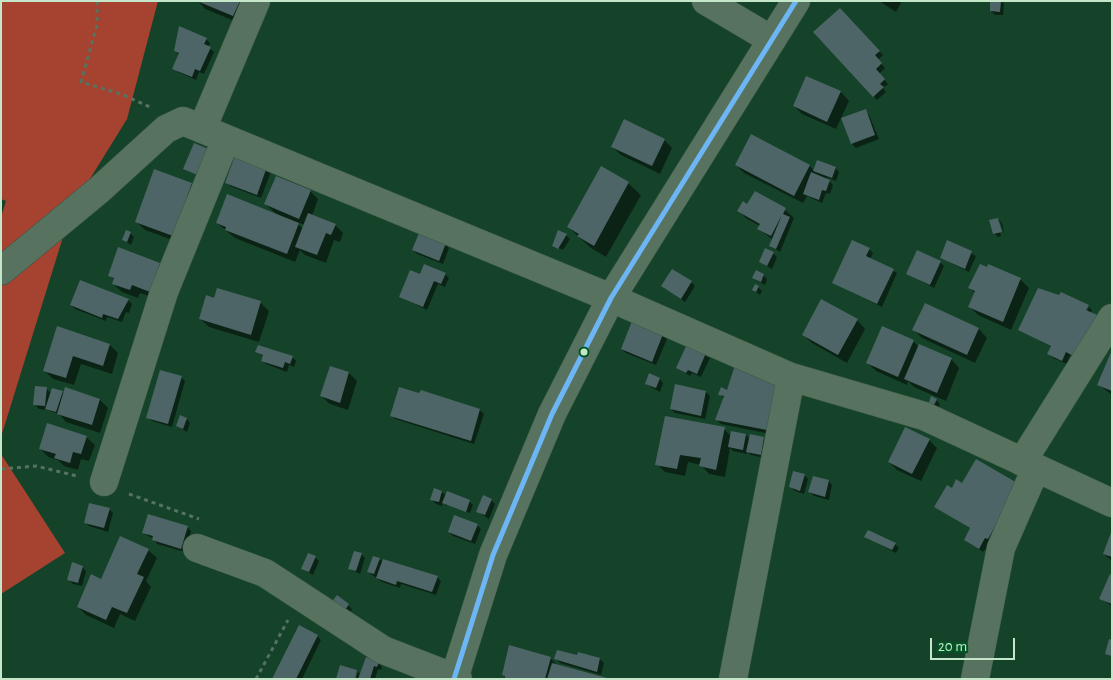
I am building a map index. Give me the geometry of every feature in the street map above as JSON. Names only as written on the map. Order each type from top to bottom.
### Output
[{"type":"street","points":[[104,482],[256,1]]},
{"type":"street","points":[[706,1],[772,40]]},
{"type":"street","points":[[197,548],[265,573],[383,650],[455,678],[493,554],[552,414],[610,298],[796,1]]},
{"type":"street","points":[[1,271],[99,190],[166,129],[183,121],[610,298],[791,376],[924,416],[1112,503]]},
{"type":"street","points":[[975,679],[1001,548],[1029,465],[1112,318]]},
{"type":"street","points":[[733,679],[791,376]]},
{"type":"path","points":[[97,1],[97,25],[81,82],[121,94]]},
{"type":"path","points":[[256,679],[264,661],[301,598]]},
{"type":"shaded area","points":[[1,1],[158,1],[127,119],[72,208],[1,437],[1,217],[6,201],[1,199]]},
{"type":"shaded area","points":[[1,454],[65,553],[1,594]]},
{"type":"building","points":[[197,1],[240,1],[233,16]]},
{"type":"building","points":[[990,1],[1001,1],[1000,12],[990,11]]},
{"type":"building","points":[[840,8],[880,51],[875,55],[882,63],[876,69],[885,79],[880,84],[884,87],[873,97],[813,32]]},
{"type":"building","points":[[179,26],[207,38],[204,44],[211,47],[200,71],[195,69],[192,77],[172,69],[179,53],[174,51]]},
{"type":"building","points":[[806,76],[841,91],[827,122],[793,106]]},
{"type":"building","points":[[866,109],[875,135],[851,144],[841,118]]},
{"type":"building","points":[[624,119],[665,139],[652,166],[611,147]]},
{"type":"building","points":[[751,134],[810,165],[794,196],[735,165]]},
{"type":"building","points":[[194,143],[211,150],[200,176],[183,169]]},
{"type":"building","points":[[236,153],[268,164],[257,195],[225,183]]},
{"type":"building","points":[[817,160],[836,167],[832,178],[813,171]]},
{"type":"building","points":[[601,166],[629,182],[594,246],[577,236],[579,234],[567,227]]},
{"type":"building","points":[[154,169],[192,183],[173,236],[135,222]]},
{"type":"building","points":[[811,172],[830,180],[826,191],[822,190],[819,200],[803,194]]},
{"type":"building","points":[[276,176],[311,190],[299,219],[264,204]]},
{"type":"building","points":[[755,191],[786,208],[783,214],[790,217],[776,249],[769,246],[782,215],[771,236],[757,229],[760,224],[737,211],[743,201],[747,204]]},
{"type":"building","points":[[227,194],[299,223],[287,254],[225,230],[226,227],[216,223]]},
{"type":"building","points":[[308,213],[336,224],[331,235],[326,233],[317,255],[295,247]]},
{"type":"building","points":[[998,218],[1002,232],[993,234],[989,220]]},
{"type":"building","points":[[126,230],[131,232],[127,242],[122,240]]},
{"type":"building","points":[[558,230],[567,234],[558,249],[552,246]]},
{"type":"building","points":[[419,233],[446,243],[439,261],[412,250]]},
{"type":"building","points":[[852,240],[870,248],[866,256],[894,269],[877,304],[832,283]]},
{"type":"building","points":[[947,240],[972,251],[965,269],[940,258]]},
{"type":"building","points":[[118,247],[160,263],[150,292],[132,285],[130,290],[112,284],[114,278],[108,276]]},
{"type":"building","points":[[765,248],[774,252],[767,266],[759,262]]},
{"type":"building","points":[[917,250],[941,261],[930,285],[906,274]]},
{"type":"building","points":[[424,264],[446,273],[441,284],[434,281],[423,307],[399,297],[410,270],[420,274]]},
{"type":"building","points":[[980,264],[987,267],[988,264],[1021,278],[1003,322],[968,307],[975,291],[968,288]]},
{"type":"building","points":[[672,269],[692,281],[681,299],[661,286]]},
{"type":"building","points":[[756,270],[764,274],[761,282],[752,278]]},
{"type":"building","points":[[80,280],[129,299],[118,319],[103,314],[102,318],[70,305]]},
{"type":"building","points":[[755,284],[759,286],[756,292],[752,290]]},
{"type":"building","points":[[217,288],[261,301],[251,335],[199,319],[206,295],[214,298]]},
{"type":"building","points":[[1038,288],[1059,295],[1061,292],[1089,305],[1086,310],[1097,315],[1077,358],[1066,352],[1062,361],[1047,354],[1051,346],[1018,330]]},
{"type":"building","points":[[821,299],[858,319],[838,355],[802,335]]},
{"type":"building","points":[[925,303],[979,328],[967,355],[912,330]]},
{"type":"building","points":[[632,321],[663,334],[652,362],[621,349]]},
{"type":"building","points":[[57,326],[110,344],[103,366],[73,356],[66,378],[43,371]]},
{"type":"building","points":[[882,326],[914,340],[898,377],[866,363]]},
{"type":"building","points":[[687,344],[706,353],[697,374],[688,370],[686,373],[676,368]]},
{"type":"building","points":[[919,344],[952,358],[937,393],[904,379]]},
{"type":"building","points":[[258,345],[293,356],[290,364],[285,362],[283,368],[261,361],[263,355],[255,352]]},
{"type":"building","points":[[1112,350],[1112,391],[1097,385]]},
{"type":"building","points":[[736,362],[777,383],[777,392],[767,430],[715,420],[724,396],[718,395],[721,387],[727,390]]},
{"type":"building","points":[[330,366],[349,372],[340,403],[320,396]]},
{"type":"building","points":[[160,370],[182,376],[168,424],[146,418]]},
{"type":"building","points":[[649,373],[660,378],[656,388],[645,384]]},
{"type":"building","points":[[675,384],[706,391],[701,416],[670,409]]},
{"type":"building","points":[[35,386],[47,387],[45,406],[33,405]]},
{"type":"building","points":[[65,387],[100,399],[92,425],[57,414]]},
{"type":"building","points":[[399,387],[419,393],[421,390],[480,409],[471,441],[390,416]]},
{"type":"building","points":[[52,388],[63,391],[56,412],[45,409]]},
{"type":"building","points":[[931,396],[937,399],[933,407],[928,405]]},
{"type":"building","points":[[180,415],[187,418],[183,429],[176,426]]},
{"type":"building","points":[[665,416],[725,427],[716,470],[699,466],[701,458],[680,455],[677,469],[655,465]]},
{"type":"building","points":[[47,423],[87,436],[81,454],[73,452],[70,463],[54,458],[56,454],[39,449]]},
{"type":"building","points":[[905,427],[930,439],[912,474],[888,462]]},
{"type":"building","points":[[731,431],[746,434],[743,450],[728,447]]},
{"type":"building","points":[[750,434],[764,437],[761,455],[746,452]]},
{"type":"building","points":[[976,459],[1019,484],[988,539],[985,538],[979,549],[964,540],[970,528],[934,507],[947,485],[952,488],[956,479],[962,483]]},
{"type":"building","points":[[793,471],[805,474],[800,491],[789,487]]},
{"type":"building","points":[[813,476],[829,480],[825,497],[808,492]]},
{"type":"building","points":[[434,488],[442,491],[439,502],[430,500]]},
{"type":"building","points":[[447,491],[470,500],[466,512],[442,503]]},
{"type":"building","points":[[483,495],[492,499],[485,515],[476,512]]},
{"type":"building","points":[[89,503],[110,508],[104,528],[84,523]]},
{"type":"building","points":[[148,514],[188,526],[181,549],[152,540],[153,536],[142,533]]},
{"type":"building","points":[[454,515],[478,524],[471,541],[448,532]]},
{"type":"building","points":[[868,530],[896,543],[892,550],[864,537]]},
{"type":"building","points":[[1112,530],[1112,557],[1103,554]]},
{"type":"building","points":[[120,536],[149,549],[137,574],[144,577],[127,613],[112,607],[106,620],[77,607],[91,574],[101,579]]},
{"type":"building","points":[[354,551],[362,553],[356,571],[348,569]]},
{"type":"building","points":[[308,553],[316,556],[309,572],[301,569]]},
{"type":"building","points":[[373,556],[380,558],[374,574],[367,572]]},
{"type":"building","points":[[383,559],[438,576],[432,592],[397,581],[396,585],[376,578]]},
{"type":"building","points":[[72,562],[83,566],[78,583],[67,580]]},
{"type":"building","points":[[1110,574],[1112,575],[1112,604],[1099,599]]},
{"type":"building","points":[[337,595],[349,604],[344,612],[331,603]]},
{"type":"building","points":[[299,625],[318,635],[296,679],[272,679]]},
{"type":"building","points":[[1109,639],[1112,640],[1112,656],[1105,654]]},
{"type":"building","points":[[509,645],[551,657],[545,679],[505,679],[505,676],[502,675]]},
{"type":"building","points":[[557,650],[577,655],[578,652],[600,658],[597,672],[554,659]]},
{"type":"building","points":[[366,657],[379,662],[377,667],[374,666],[370,679],[358,679]]},
{"type":"building","points":[[552,663],[607,678],[607,679],[547,679]]},
{"type":"building","points":[[340,665],[357,670],[355,679],[336,679]]},
{"type":"transit line","points":[[454,679],[493,555],[552,414],[611,298],[796,1]]}]
